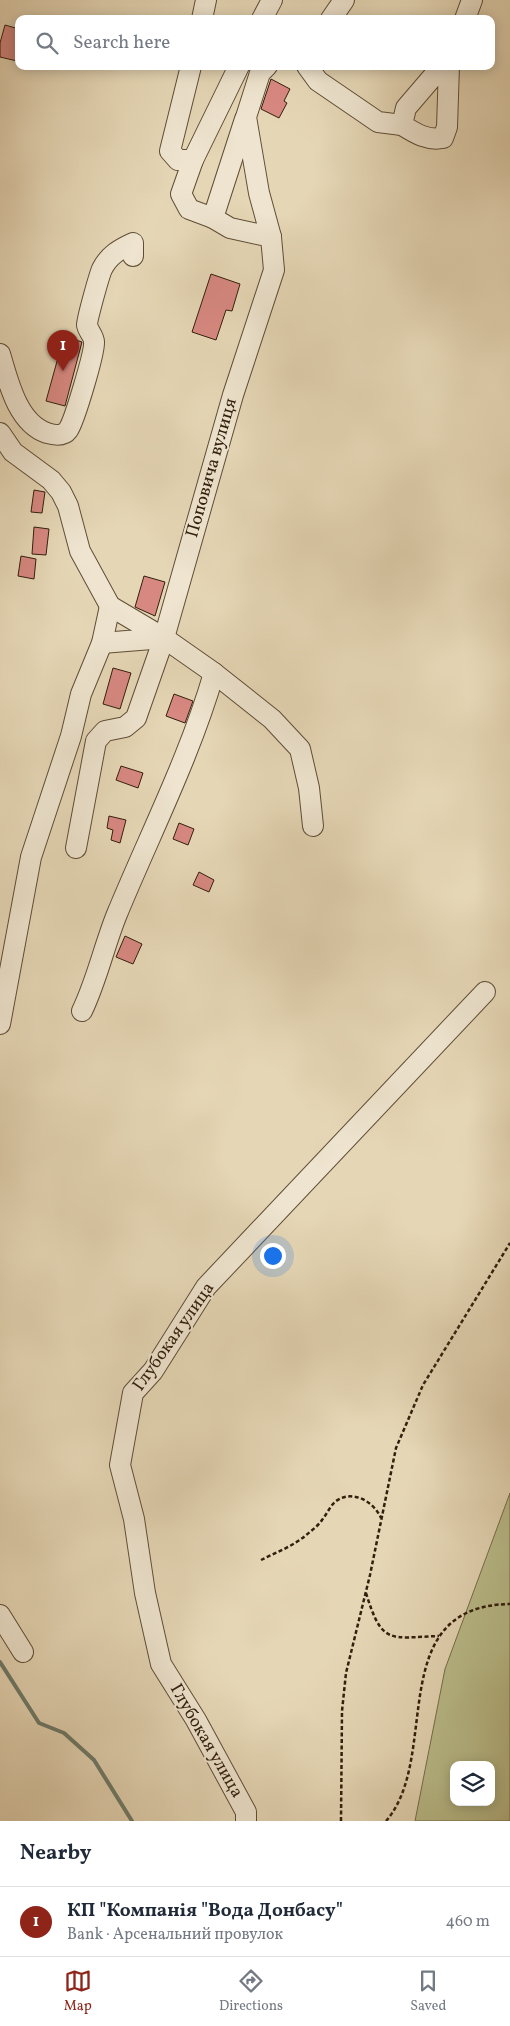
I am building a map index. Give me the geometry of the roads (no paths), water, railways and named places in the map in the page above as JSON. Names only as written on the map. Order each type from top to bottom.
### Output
[{"type":"street","points":[[203,15],[206,0]]},
{"type":"street","points":[[264,15],[272,0]]},
{"type":"street","points":[[334,15],[344,0]]},
{"type":"street","points":[[466,15],[472,0]]},
{"type":"street","points":[[190,70],[170,151],[178,160],[193,160]]},
{"type":"street","points":[[237,70],[193,160],[181,194],[189,209],[213,218],[230,228],[271,237]]},
{"type":"street","name":"Поповича вулиця","points":[[76,848],[96,741],[105,731],[125,727],[136,718],[164,638],[233,395],[274,270],[271,237],[259,193],[246,117],[260,73],[263,70]]},
{"type":"street","points":[[310,70],[318,81],[378,122],[402,125],[414,133],[433,140],[443,138],[446,127],[449,70]]},
{"type":"street","points":[[402,125],[406,108],[439,70]]},
{"type":"street","points":[[213,218],[246,117]]},
{"type":"street","points":[[0,354],[12,392],[21,410],[32,423],[53,435],[61,435],[68,430],[78,406],[94,342],[87,324],[103,269],[116,250],[133,243],[134,256]]},
{"type":"street","points":[[0,433],[13,452],[51,480],[61,492],[68,506],[80,551],[110,606],[164,638],[214,673],[272,719],[300,749],[309,788],[313,826]]},
{"type":"street","points":[[0,1024],[31,857],[71,736],[81,694],[102,643],[110,606]]},
{"type":"street","points":[[102,643],[164,638]]},
{"type":"street","points":[[82,1011],[91,993],[107,940],[193,738],[214,673]]},
{"type":"street","name":"Глубокая улица","points":[[246,1821],[246,1812],[210,1746],[161,1664],[145,1593],[134,1519],[120,1464],[133,1393],[153,1372],[206,1287],[485,992]]},
{"type":"street","points":[[0,1615],[23,1652]]},
{"type":"waterway","points":[[0,1662],[39,1723],[64,1733],[94,1760],[132,1821]]},
{"type":"place","name":"КП \"Компанія \"Вода Донбасу\"","points":[[63,371]]}]
